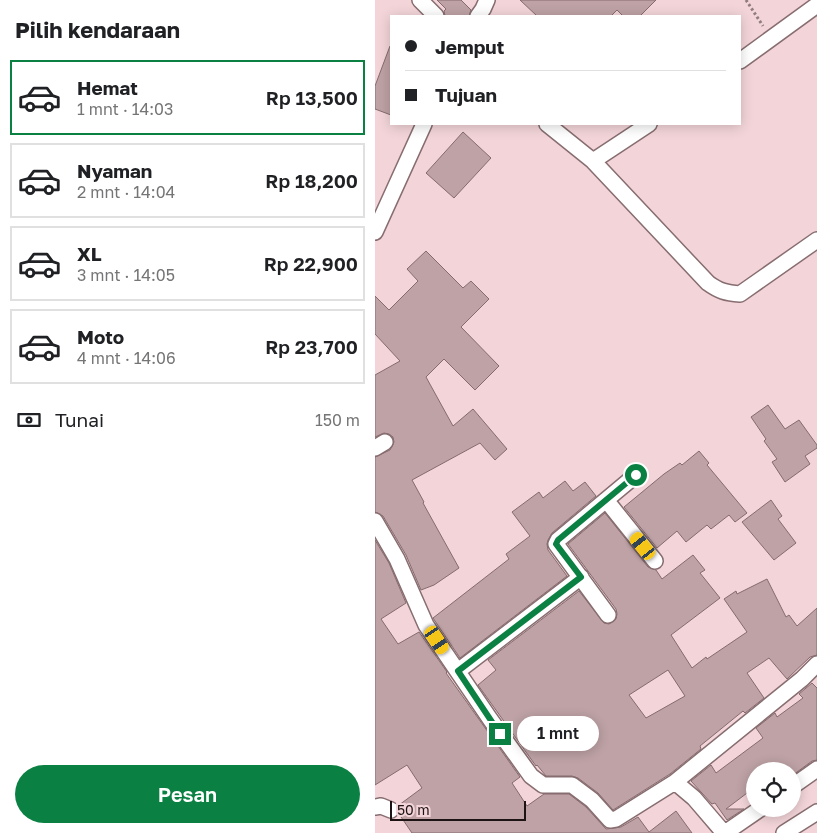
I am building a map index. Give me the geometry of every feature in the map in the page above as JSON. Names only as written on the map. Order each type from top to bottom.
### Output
[{"type":"street","points":[[420,0],[435,15]]},
{"type":"street","points":[[479,15],[487,0]]},
{"type":"street","points":[[741,60],[817,5]]},
{"type":"street","points":[[375,232],[424,125]]},
{"type":"street","points":[[548,125],[593,161],[708,282],[726,293],[740,294],[817,240]]},
{"type":"street","points":[[593,161],[647,125]]},
{"type":"street","points":[[608,615],[556,544],[558,540],[636,475]]},
{"type":"street","points":[[606,500],[655,561]]},
{"type":"street","points":[[375,521],[397,559],[426,625],[531,776],[543,785],[572,785],[592,800],[609,820],[616,819],[675,782],[802,680],[817,664]]},
{"type":"street","points":[[458,671],[581,577]]},
{"type":"street","points":[[801,780],[817,769]]},
{"type":"street","points":[[675,782],[731,831],[749,817]]},
{"type":"street","points":[[375,807],[381,806],[391,810]]},
{"type":"street","points":[[784,833],[817,812]]},
{"type":"path","points":[[746,0],[772,39]]},
{"type":"building","points":[[437,0],[461,0],[471,10],[469,15],[445,15],[444,11],[446,9]]},
{"type":"building","points":[[520,0],[656,0],[641,15],[622,15],[617,10],[612,15],[536,15]]},
{"type":"building","points":[[390,46],[390,115],[375,109],[375,86]]},
{"type":"building","points":[[463,132],[491,158],[454,198],[426,173]]},
{"type":"building","points":[[426,251],[463,288],[471,281],[489,299],[461,327],[499,366],[475,390],[444,359],[426,377],[453,426],[473,409],[507,449],[495,460],[480,443],[412,480],[459,568],[434,585],[421,590],[406,555],[383,516],[375,512],[375,457],[390,450],[394,442],[393,437],[389,434],[384,433],[375,437],[375,375],[400,361],[375,334],[375,296],[389,310],[418,281],[407,269]]},
{"type":"building","points":[[768,405],[785,429],[799,420],[817,445],[817,448],[805,456],[810,464],[785,482],[772,462],[777,459],[764,441],[766,439],[751,417]]},
{"type":"building","points":[[699,451],[709,463],[707,465],[747,513],[735,522],[729,515],[711,529],[707,525],[686,542],[677,531],[657,548],[624,507],[664,474],[680,463],[682,465]]},
{"type":"building","points":[[565,481],[573,491],[585,482],[596,496],[552,533],[548,540],[548,550],[567,576],[460,658],[433,618],[509,559],[506,554],[530,536],[512,512],[539,492],[543,498]]},
{"type":"building","points":[[771,500],[782,516],[778,519],[796,543],[774,560],[742,522]]},
{"type":"building","points":[[605,513],[648,567],[656,570],[662,579],[693,555],[705,570],[700,573],[720,598],[671,635],[692,668],[706,657],[707,659],[747,632],[724,599],[736,591],[737,594],[767,579],[786,617],[789,615],[797,626],[817,608],[817,655],[810,657],[787,679],[769,658],[747,673],[764,698],[745,713],[743,711],[700,746],[701,749],[670,774],[613,810],[598,793],[578,778],[572,776],[546,776],[536,766],[478,685],[496,670],[488,660],[579,591],[604,623],[609,624],[616,619],[616,609],[568,544]],"holes":[[[668,670],[685,696],[646,718],[629,695]]]},
{"type":"building","points":[[375,540],[389,563],[406,603],[381,619],[398,644],[419,632],[520,777],[512,783],[527,806],[544,794],[569,794],[586,807],[606,829],[621,827],[638,817],[649,832],[676,811],[692,833],[412,833],[399,814],[399,805],[422,788],[407,765],[375,785]]},
{"type":"building","points":[[812,683],[817,688],[817,760],[812,761],[801,769],[801,762],[746,762],[746,794],[726,809],[744,809],[727,820],[715,803],[712,804],[691,781],[711,765],[716,773],[763,738],[756,728],[775,713],[777,717],[803,698],[799,694]]},
{"type":"route","points":[[500,734],[458,671],[581,577],[556,544],[558,540],[636,475]]}]
